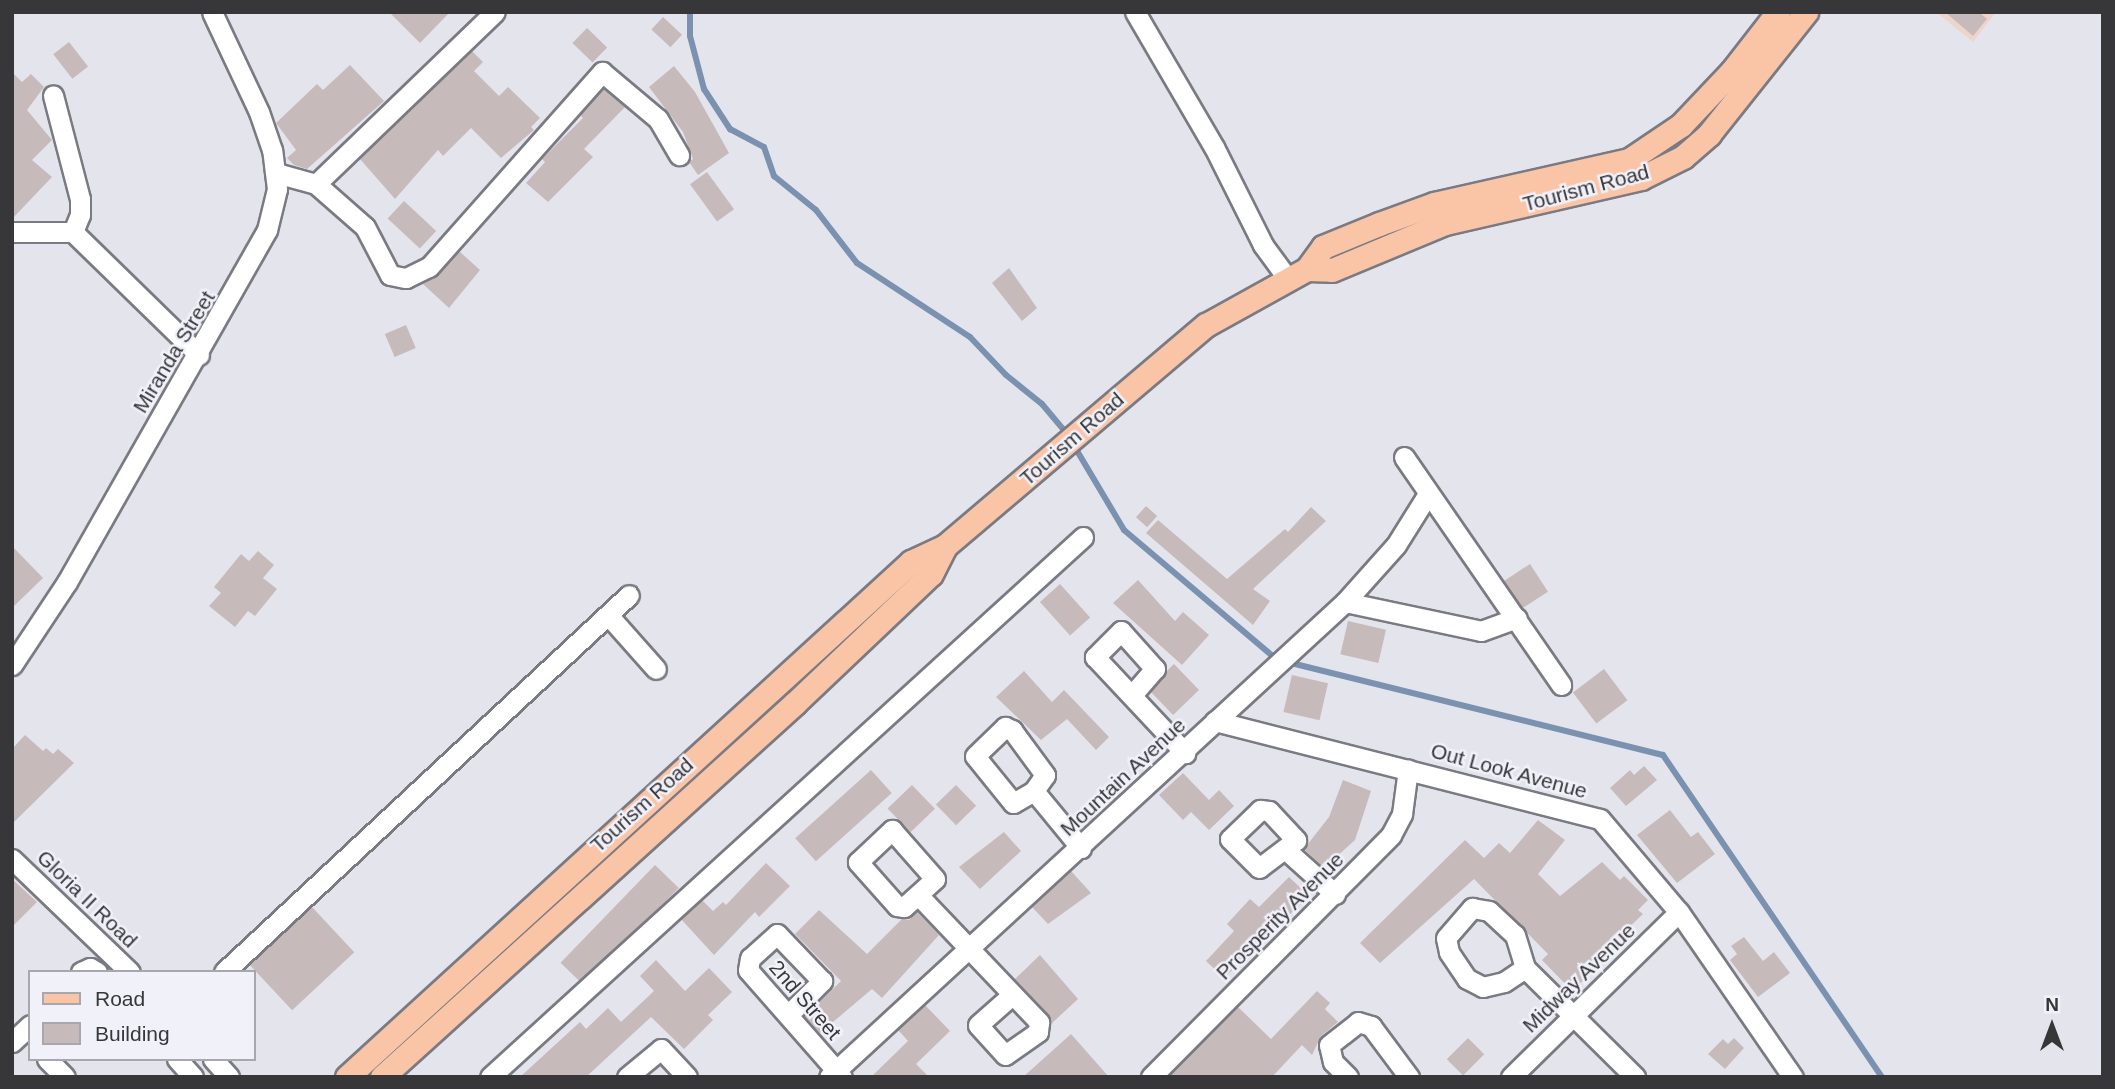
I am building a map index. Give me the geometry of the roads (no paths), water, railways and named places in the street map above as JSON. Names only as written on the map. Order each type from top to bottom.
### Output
[{"type":"main road","name":"Tourism Road","points":[[347,1077],[911,562],[945,546],[1206,325],[1297,274],[1323,247],[1434,204],[1629,160],[1681,125],[1732,71],[1778,12]]},
{"type":"main road","name":"Tourism Road","points":[[1297,274],[1332,271],[1445,223],[1641,178],[1684,157],[1709,134],[1806,12]]},
{"type":"main road","name":"Tourism Road","points":[[382,1077],[834,666],[931,574],[945,546]]},
{"type":"street","name":"Miranda Street","points":[[12,665],[67,582],[258,253],[273,208],[276,173],[259,112],[212,12]]},
{"type":"street","points":[[316,184],[495,12]]},
{"type":"street","points":[[1135,12],[1214,147],[1263,245],[1297,274]]},
{"type":"street","points":[[276,173],[316,184],[365,227],[390,275],[406,278],[429,267],[602,72],[658,118],[679,155]]},
{"type":"street","points":[[53,94],[80,198],[73,232]]},
{"type":"street","points":[[12,232],[73,232],[199,355]]},
{"type":"street","points":[[1404,457],[1561,685]]},
{"type":"street","name":"Mountain Avenue","points":[[836,1075],[966,950],[1082,848],[1185,752],[1215,720],[1345,602],[1396,545],[1428,494]]},
{"type":"street","points":[[490,1077],[1083,537]]},
{"type":"street","points":[[226,970],[629,595]]},
{"type":"street","points":[[1345,602],[1482,631],[1517,618]]},
{"type":"street","points":[[608,615],[656,669]]},
{"type":"street","points":[[1132,695],[1156,669],[1124,632],[1095,657],[1185,752]]},
{"type":"street","name":"Out Look Avenue","points":[[1215,720],[1600,819],[1678,912],[1793,1077]]},
{"type":"street","name":"Prosperity Avenue","points":[[1151,1077],[1391,835],[1402,814],[1408,768]]},
{"type":"street","points":[[1034,791],[1082,848]]},
{"type":"street","points":[[1286,850],[1335,894]]},
{"type":"street","name":"Gloria II Road","points":[[12,859],[128,970]]},
{"type":"street","points":[[920,897],[966,950],[1013,995],[1039,1022],[1038,1032],[1011,1053],[999,1052],[979,1022],[1013,995]]},
{"type":"street","points":[[1525,968],[1504,982],[1483,987],[1468,979],[1448,952],[1446,938],[1472,908],[1489,911],[1515,935],[1525,968],[1573,1015],[1622,1073]]},
{"type":"street","name":"Midway Avenue","points":[[1511,1077],[1678,912]]},
{"type":"street","name":"2nd Street","points":[[789,1014],[821,985],[821,978],[777,934],[750,958],[748,970],[789,1014],[836,1075]]},
{"type":"street","points":[[1348,1077],[1333,1062],[1329,1045],[1358,1022],[1371,1026],[1409,1077]]},
{"type":"street","points":[[627,1077],[661,1049],[687,1077]]},
{"type":"street","points":[[49,1061],[65,1077]]},
{"type":"street","points":[[179,1061],[193,1077]]},
{"type":"street","points":[[216,1061],[229,1077]]},
{"type":"waterway","points":[[690,12],[690,36],[704,89],[730,129],[764,147],[774,176],[816,210],[857,263],[970,337],[1006,375],[1042,404],[1067,434]]},
{"type":"waterway","points":[[1073,444],[1124,530],[1276,659]]},
{"type":"waterway","points":[[1287,662],[1663,755],[1882,1077]]}]
